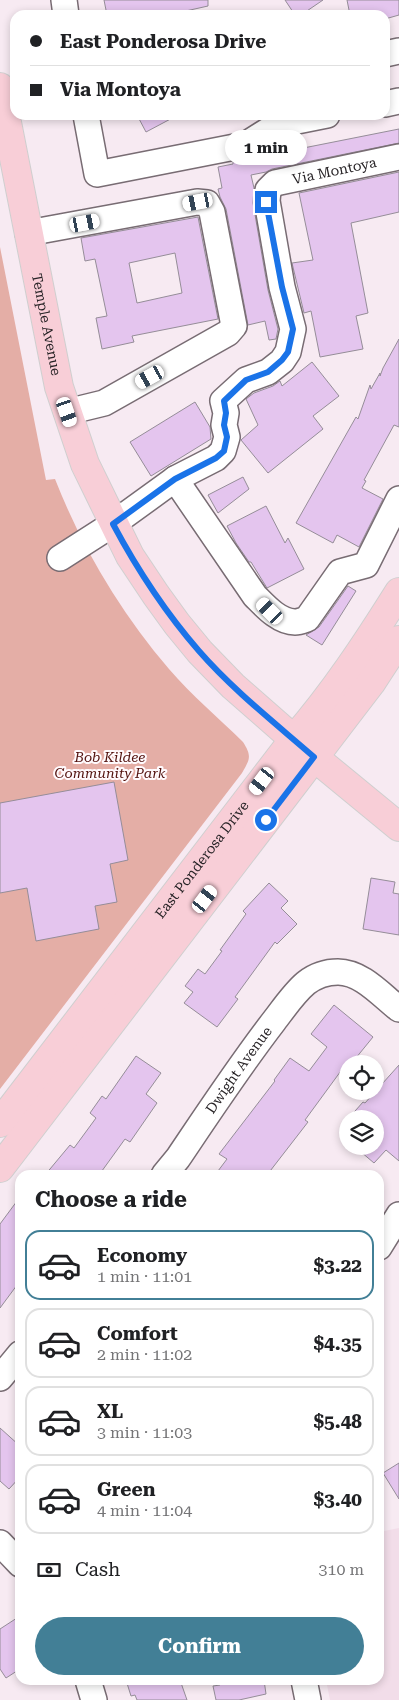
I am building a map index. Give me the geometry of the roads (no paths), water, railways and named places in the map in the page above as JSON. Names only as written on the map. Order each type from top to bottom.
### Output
[{"type":"main road","name":"Temple Avenue","points":[[0,88],[51,350],[67,412],[85,464],[130,556],[156,595],[200,652],[233,686],[314,757],[399,827]]},
{"type":"main road","name":"East Ponderosa Drive","points":[[0,1123],[294,739],[318,712],[365,647],[399,592]]},
{"type":"main road","name":"East Ponderosa Drive","points":[[0,1168],[371,683],[399,640]]},
{"type":"street","points":[[87,120],[97,174],[245,145],[277,125],[302,120]]},
{"type":"street","name":"Via Montoya","points":[[60,558],[113,524],[175,479],[216,458],[224,451],[227,437],[224,425],[226,413],[224,401],[246,380],[268,372],[288,352],[293,329],[282,287],[266,202],[268,190],[275,183],[399,157]]},
{"type":"street","points":[[28,233],[198,202],[207,203],[212,212],[234,326],[228,333],[104,403],[67,412]]},
{"type":"street","points":[[175,479],[255,596],[270,611],[285,620],[295,622],[307,619],[340,572],[366,565],[399,499]]},
{"type":"street","name":"Dwight Avenue","points":[[168,1170],[264,1035],[294,996],[308,982],[322,974],[349,973],[360,978],[399,1009]]},
{"type":"street","points":[[384,1239],[399,1215]]},
{"type":"street","points":[[0,1378],[15,1360]]},
{"type":"street","points":[[0,1543],[15,1559]]},
{"type":"street","points":[[90,1685],[94,1700]]},
{"type":"street","points":[[305,1685],[308,1700]]},
{"type":"park label","name":"Bob Kildee Community Park","points":[[110,766]]}]
